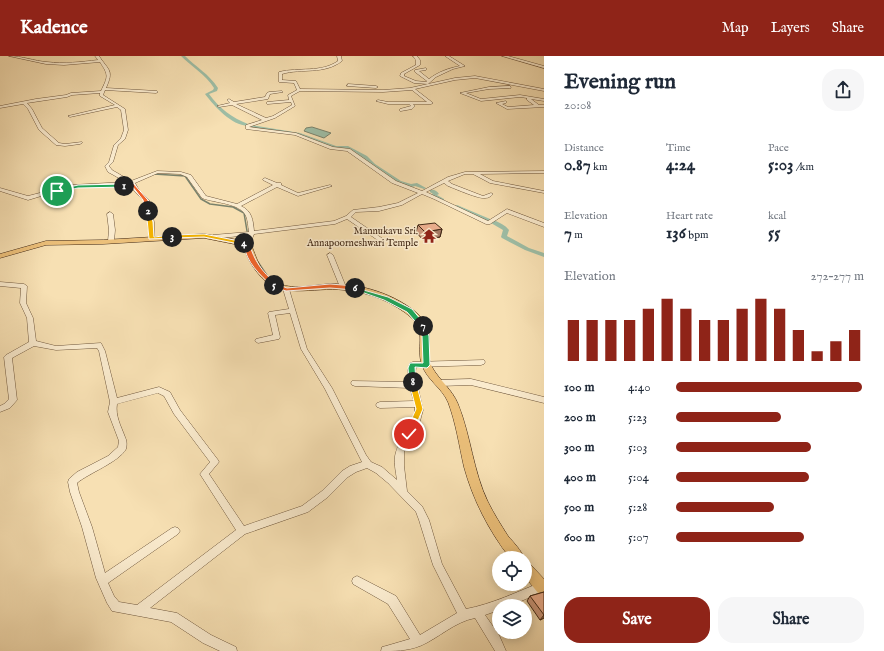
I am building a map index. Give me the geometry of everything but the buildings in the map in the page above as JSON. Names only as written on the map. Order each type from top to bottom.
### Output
[{"type":"main road","points":[[0,256],[46,243],[204,236],[247,244],[248,252],[259,271],[270,283],[286,289],[343,286],[363,290],[386,298],[413,314],[423,327],[426,336],[427,365],[451,400],[475,487],[507,545],[512,551]]},
{"type":"main road","points":[[532,575],[543,588]]},
{"type":"street","points":[[11,56],[46,63],[64,64],[100,62]]},
{"type":"street","points":[[97,56],[110,77],[101,95],[123,109],[126,130],[123,139],[116,145],[111,162],[107,166],[110,171],[132,184],[146,200],[151,222],[151,238]]},
{"type":"street","points":[[299,90],[295,82],[280,81],[280,73],[297,70],[325,70],[340,61],[339,56]]},
{"type":"street","points":[[415,56],[418,60],[418,65],[402,74],[402,76],[420,84],[430,81],[439,74],[458,66],[463,66],[447,56]]},
{"type":"street","points":[[504,56],[544,67]]},
{"type":"street","points":[[425,69],[416,71],[430,81]]},
{"type":"street","points":[[544,92],[475,77],[455,79],[412,88],[376,92],[299,90],[289,96],[294,105],[266,120],[248,126],[247,128],[296,134],[332,148],[348,150],[394,182],[424,192],[488,223],[507,211],[544,225]]},
{"type":"street","points":[[369,81],[379,89],[376,92]]},
{"type":"street","points":[[348,85],[376,87]]},
{"type":"street","points":[[538,106],[531,99],[520,96],[481,100],[462,92],[516,86],[544,92]]},
{"type":"street","points":[[378,101],[388,104],[431,103],[412,88]]},
{"type":"street","points":[[0,107],[67,96],[71,94],[103,90],[156,92]]},
{"type":"street","points":[[219,106],[267,98],[270,93],[282,92]]},
{"type":"street","points":[[544,92],[542,99],[498,103],[505,108],[544,106]]},
{"type":"street","points":[[229,100],[250,114],[266,120]]},
{"type":"street","points":[[268,104],[291,101]]},
{"type":"street","points":[[24,102],[30,109],[40,129],[58,144],[65,145],[80,143]]},
{"type":"street","points":[[401,110],[411,108],[412,106],[410,103]]},
{"type":"street","points":[[70,116],[117,106]]},
{"type":"street","points":[[0,189],[34,200],[66,188],[132,184],[157,172],[181,173],[189,176],[204,197],[245,209],[249,214],[252,233],[247,244]]},
{"type":"street","points":[[213,237],[335,222],[348,217],[355,211],[379,209],[400,204],[464,173],[544,172]]},
{"type":"street","points":[[474,173],[492,182],[544,192]]},
{"type":"street","points":[[265,179],[279,184],[298,194],[330,186]]},
{"type":"street","points":[[445,181],[450,185],[482,198],[486,198],[491,194]]},
{"type":"street","points":[[237,206],[279,184]]},
{"type":"street","points":[[110,214],[112,230],[111,241]]},
{"type":"street","points":[[348,217],[381,240]]},
{"type":"street","points":[[330,255],[343,286]]},
{"type":"street","points":[[0,284],[24,286],[23,303],[30,318],[33,343]]},
{"type":"street","points":[[286,289],[304,349],[328,388],[368,464],[379,470],[419,509],[424,520],[438,565],[463,615]]},
{"type":"street","points":[[258,341],[277,337],[271,313],[292,311]]},
{"type":"street","points":[[0,408],[6,406],[13,400],[8,357],[33,343],[56,348],[99,345],[102,351],[114,402],[112,412],[123,441],[122,448],[111,458],[80,475],[72,482],[74,496],[84,516],[111,602],[116,607],[172,617],[207,639],[232,651]]},
{"type":"street","points":[[403,492],[400,453],[420,409],[413,385],[411,368],[413,365],[481,362]]},
{"type":"street","points":[[439,383],[472,382],[544,400]]},
{"type":"street","points":[[355,383],[413,385]]},
{"type":"street","points":[[114,402],[159,390],[167,394],[177,412],[215,462],[204,474],[242,531]]},
{"type":"street","points":[[380,405],[418,404]]},
{"type":"street","points":[[138,611],[242,531],[305,509],[325,494],[345,474],[353,469],[368,464]]},
{"type":"street","points":[[103,580],[175,531]]},
{"type":"street","points":[[357,582],[392,600],[418,642]]},
{"type":"street","points":[[386,651],[418,642],[463,615],[510,601],[543,588]]},
{"type":"street","points":[[477,612],[501,651]]},
{"type":"shaded area","points":[[312,127],[331,133],[324,138],[304,131],[306,128]]},
{"type":"waterway","points":[[183,56],[205,74],[213,83],[216,88],[215,91],[207,94],[215,104],[230,117],[247,125]]},
{"type":"waterway","points":[[251,126],[300,134],[335,147],[346,147],[365,157],[373,165],[399,182],[412,186],[415,184],[424,188]]},
{"type":"waterway","points":[[154,174],[185,176],[201,199],[210,204],[233,207],[244,213],[247,231]]},
{"type":"waterway","points":[[432,191],[437,194],[433,195],[442,200]]},
{"type":"waterway","points":[[457,207],[488,220]]},
{"type":"waterway","points":[[493,222],[506,230],[504,237],[527,249],[544,255]]},
{"type":"waterway","points":[[258,262],[268,277]]},
{"type":"place","name":"Mannukavu Sri. Annapoorneshwari Temple","points":[[429,236]]},
{"type":"route","points":[[57,191],[78,186],[109,187],[133,184],[137,191],[146,200],[151,222],[151,238],[204,236],[234,240],[247,244],[248,252],[259,271],[270,283],[278,287],[286,289],[330,286],[357,288],[386,298],[409,311],[417,318],[423,327],[426,336],[425,361],[427,365],[413,365],[411,368],[413,385],[420,409],[409,434]]}]
